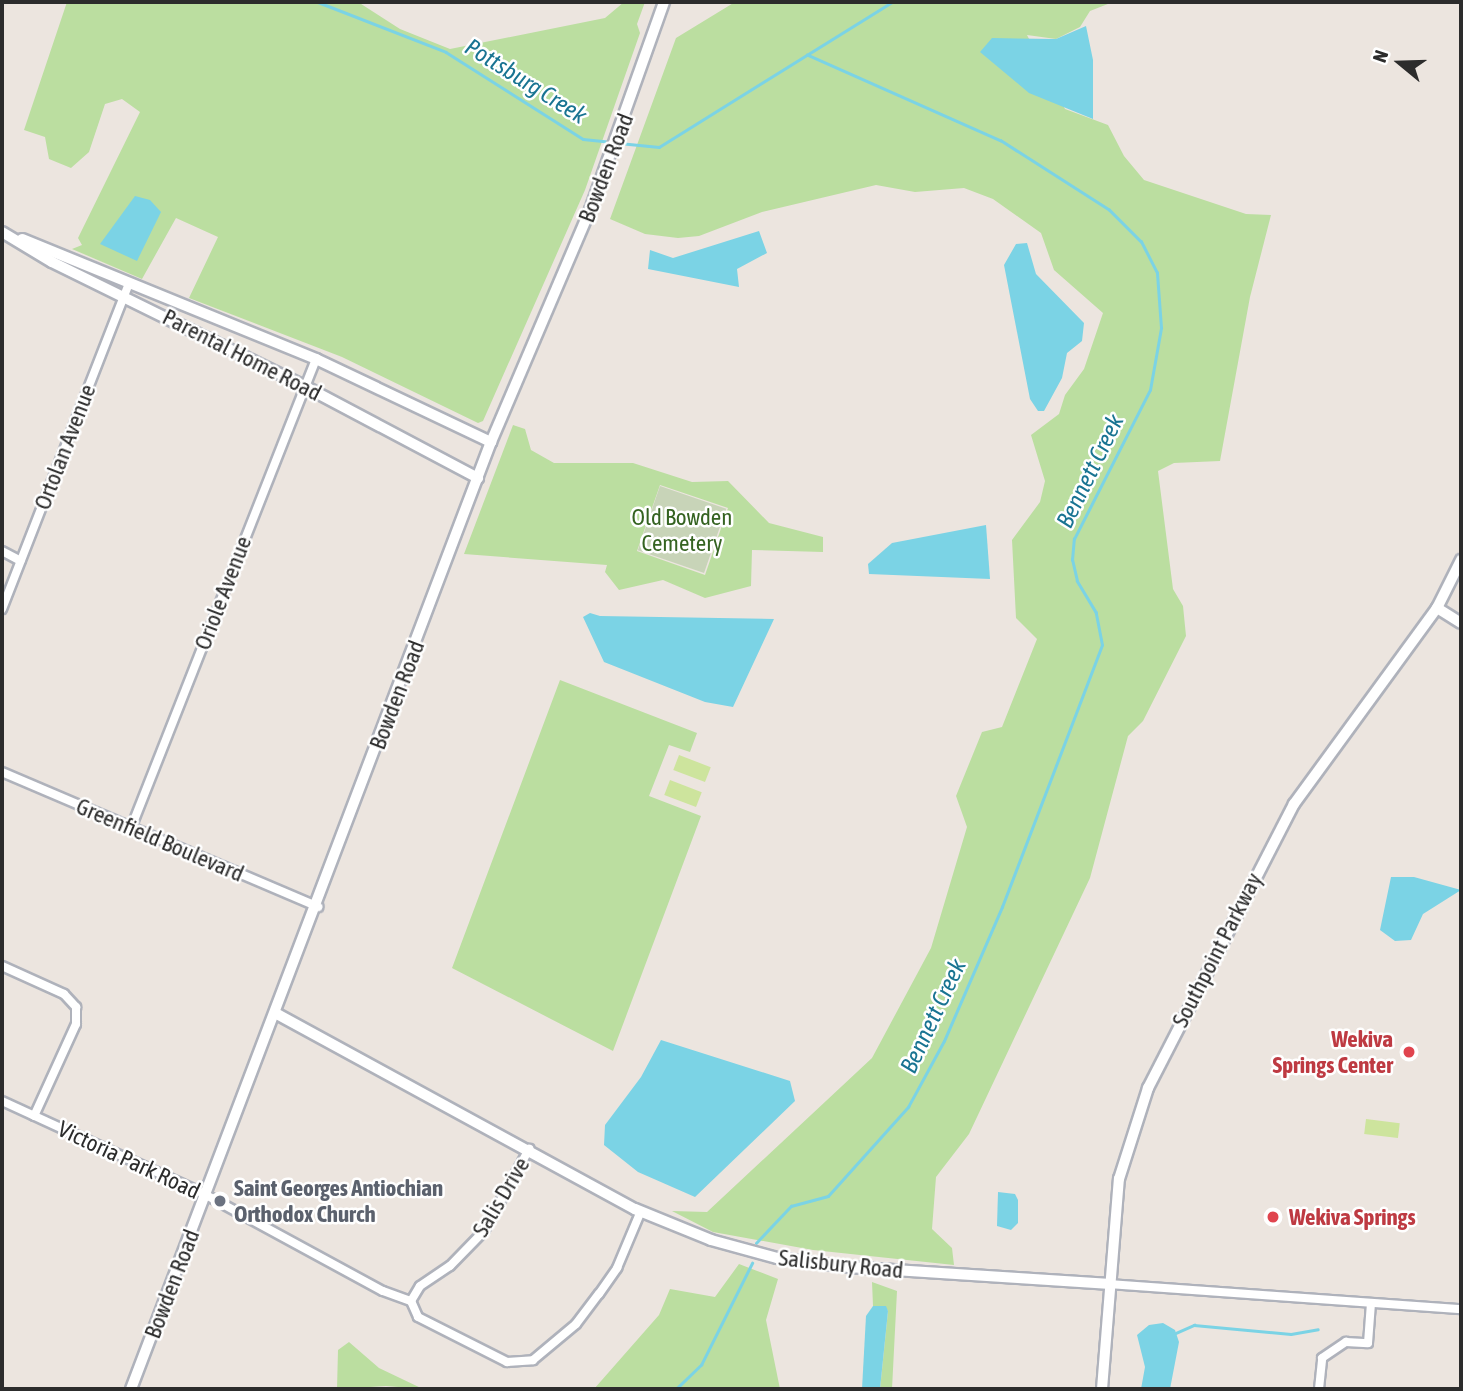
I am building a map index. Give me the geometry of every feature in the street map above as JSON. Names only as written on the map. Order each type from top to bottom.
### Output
[{"type":"main road","name":"Bowden Road","points":[[131,1389],[318,907],[491,442],[590,210],[664,2]]},
{"type":"main road","name":"Parental Home Road","points":[[4,233],[57,250],[129,285],[316,359],[491,442]]},
{"type":"main road","name":"Parental Home Road","points":[[4,233],[478,478]]},
{"type":"main road","points":[[161,314],[168,300]]},
{"type":"main road","name":"Southpoint Parkway","points":[[1102,1389],[1119,1179],[1142,1105],[1171,1040],[1294,804],[1437,608],[1461,560]]},
{"type":"main road","points":[[1437,608],[1461,624]]},
{"type":"main road","name":"Salisbury Road","points":[[276,1014],[640,1211],[711,1240],[777,1258],[1109,1284]]},
{"type":"street","name":"Ortolan Avenue","points":[[2,609],[129,285]]},
{"type":"street","name":"Oriole Avenue","points":[[131,828],[316,359]]},
{"type":"street","points":[[2,551],[21,561]]},
{"type":"street","name":"Greenfield Boulevard","points":[[2,772],[318,907]]},
{"type":"street","points":[[2,966],[64,994],[76,1007],[76,1024],[34,1116]]},
{"type":"street","name":"Victoria Park Road","points":[[2,1101],[206,1195],[383,1291],[411,1301],[418,1317],[507,1362],[533,1360],[576,1324],[617,1268],[640,1211]]},
{"type":"street","name":"Salis Drive","points":[[411,1301],[420,1286],[450,1266],[484,1231],[529,1149]]},
{"type":"street","name":"Salisbury Road","points":[[1109,1284],[1461,1309]]},
{"type":"street","points":[[1319,1389],[1322,1358],[1346,1342],[1368,1343],[1371,1303]]},
{"type":"green space","points":[[67,2],[358,2],[400,29],[450,49],[605,18],[624,2],[645,2],[637,24],[640,33],[585,190],[483,421],[478,423],[342,357],[189,298],[218,237],[176,218],[142,279],[72,249],[82,245],[78,238],[140,112],[122,99],[105,104],[89,152],[71,168],[49,159],[45,137],[24,130]]},
{"type":"green space","points":[[735,2],[1113,2],[1090,11],[1080,27],[1056,39],[1027,35],[1065,109],[1108,125],[1124,156],[1144,180],[1246,214],[1271,215],[1250,297],[1220,461],[1174,463],[1158,471],[1173,589],[1183,606],[1186,636],[1143,721],[1128,736],[1090,878],[969,1134],[936,1177],[932,1229],[952,1248],[954,1265],[813,1250],[713,1232],[672,1211],[707,1212],[872,1058],[931,948],[967,827],[956,796],[982,732],[1002,727],[1037,639],[1016,618],[1012,540],[1040,502],[1045,481],[1031,435],[1059,414],[1065,395],[1084,369],[1103,313],[1054,270],[1041,233],[993,199],[964,188],[915,192],[876,185],[762,212],[699,236],[678,238],[645,234],[610,219],[676,38]]},
{"type":"green space","points":[[513,425],[525,429],[531,450],[554,463],[633,463],[692,482],[728,481],[769,523],[823,537],[823,552],[752,550],[751,586],[705,598],[663,580],[619,590],[605,572],[607,565],[464,554]],"holes":[[[660,485],[728,508],[705,575],[637,551]]]},
{"type":"green space","name":"Old Bowden Cemetery","points":[[660,486],[726,509],[704,573],[638,550]]},
{"type":"green space","points":[[560,680],[697,733],[690,752],[669,745],[649,796],[701,816],[613,1051],[452,968]]},
{"type":"green space","points":[[679,755],[711,767],[705,782],[673,770]]},
{"type":"green space","points":[[670,780],[702,792],[696,807],[664,795]]},
{"type":"green space","points":[[1366,1119],[1400,1123],[1398,1138],[1364,1134]]},
{"type":"green space","points":[[739,1264],[778,1279],[766,1320],[780,1389],[594,1389],[659,1315],[670,1289],[715,1297]]},
{"type":"green space","points":[[872,1282],[897,1291],[892,1389],[880,1389],[888,1311],[885,1306],[873,1306]]},
{"type":"green space","points":[[349,1342],[379,1368],[423,1389],[386,1386],[337,1389],[338,1350]]},
{"type":"water","points":[[1086,26],[1093,60],[1093,119],[1029,93],[980,52],[992,38],[1056,39]]},
{"type":"water","points":[[135,196],[150,200],[161,212],[137,261],[100,244]]},
{"type":"water","points":[[759,231],[767,253],[737,269],[739,287],[648,269],[650,250],[673,258]]},
{"type":"water","points":[[1027,243],[1036,274],[1084,323],[1082,341],[1067,353],[1062,378],[1044,411],[1038,411],[1030,399],[1004,265],[1016,244]]},
{"type":"water","points":[[986,525],[990,579],[869,574],[868,564],[892,543]]},
{"type":"water","points":[[590,613],[600,616],[774,619],[733,707],[705,702],[604,662],[583,617]]},
{"type":"water","points":[[1391,877],[1414,877],[1461,890],[1423,914],[1411,940],[1395,941],[1380,930]]},
{"type":"water","points":[[661,1040],[790,1081],[795,1101],[695,1197],[638,1172],[604,1145],[605,1125],[641,1077]]},
{"type":"water","points":[[998,1192],[1015,1194],[1018,1200],[1018,1223],[1011,1230],[997,1226]]},
{"type":"water","points":[[873,1306],[886,1306],[888,1311],[880,1389],[862,1389],[866,1316]]},
{"type":"water","points":[[1163,1323],[1175,1330],[1179,1342],[1170,1389],[1141,1389],[1145,1367],[1137,1335],[1149,1325]]},
{"type":"waterway","name":"Pottsburg Creek","points":[[318,2],[446,52],[583,139],[612,142]]},
{"type":"waterway","name":"Pottsburg Creek","points":[[619,143],[659,147],[892,2]]},
{"type":"waterway","name":"Bennett Creek","points":[[756,1243],[791,1206],[828,1196],[908,1107],[944,1041],[1002,907],[1102,645],[1096,613],[1077,581],[1072,560],[1074,539],[1150,390],[1161,328],[1157,273],[1141,242],[1109,210],[1001,141],[807,55]]},
{"type":"waterway","name":"Bennett Creek","points":[[676,1389],[701,1365],[752,1263]]},
{"type":"waterway","points":[[1176,1333],[1194,1325],[1291,1334],[1318,1329]]},
{"type":"place","name":"Wekiva Springs Center","points":[[1409,1052]]},
{"type":"place","name":"Saint Georges Antiochian Orthodox Church","points":[[220,1201]]},
{"type":"place","name":"Wekiva Springs","points":[[1273,1217]]}]
